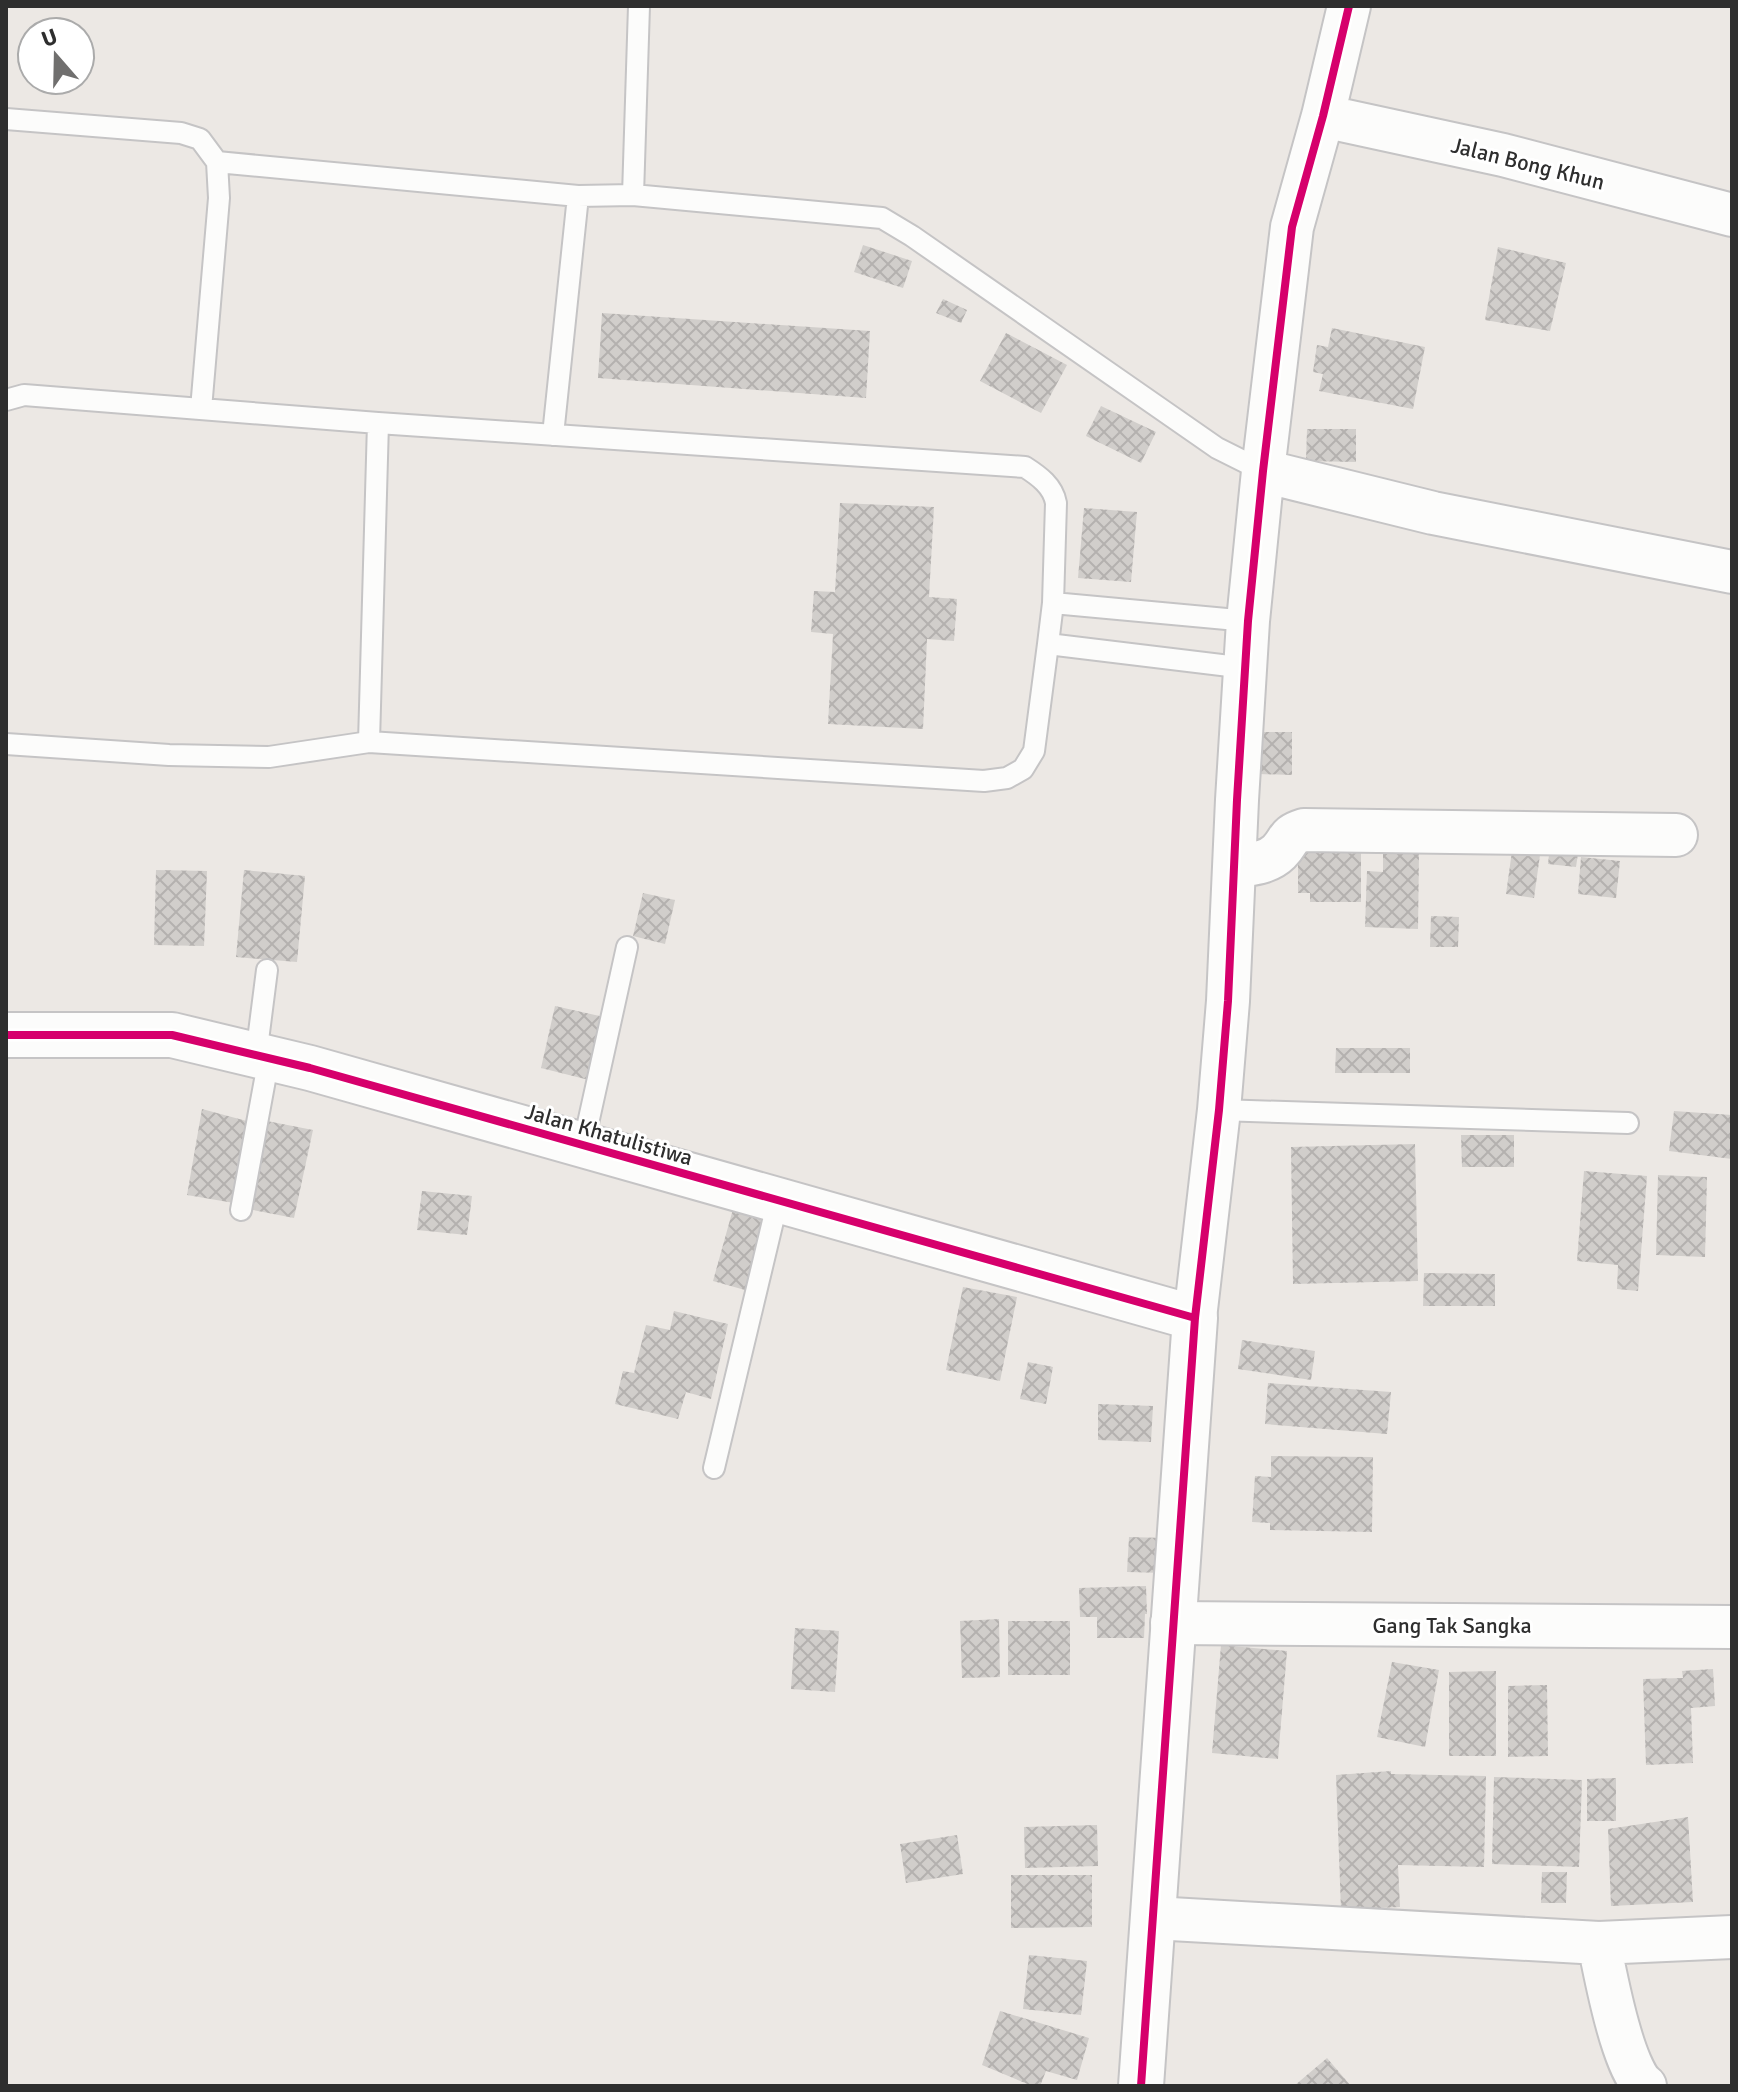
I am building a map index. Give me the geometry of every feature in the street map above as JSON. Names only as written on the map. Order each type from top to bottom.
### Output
[{"type":"street","points":[[1141,2086],[1195,1318],[1228,1001],[1248,621],[1263,471],[1292,227],[1349,6]]},
{"type":"street","name":"Jalan Bong Khun","points":[[1323,116],[1503,155],[1732,215]]},
{"type":"street","points":[[1263,471],[1433,513],[1732,572]]},
{"type":"street","points":[[1234,867],[1262,863],[1279,852],[1293,834],[1304,830],[1676,835]]},
{"type":"street","name":"Jalan Khatulistiwa","points":[[6,1035],[172,1035],[310,1068],[1195,1318]]},
{"type":"street","name":"Gang Tak Sangka","points":[[1172,1623],[1732,1627]]},
{"type":"street","points":[[1153,1918],[1599,1943],[1732,1937]]},
{"type":"street","points":[[1599,1943],[1621,2038],[1639,2081],[1645,2086]]},
{"type":"lane","points":[[633,195],[639,6]]},
{"type":"lane","points":[[6,119],[181,133],[200,139],[217,162],[219,198],[201,409]]},
{"type":"lane","points":[[217,162],[578,196],[633,195],[882,218],[1217,448],[1263,471]]},
{"type":"lane","points":[[553,435],[578,196]]},
{"type":"lane","points":[[6,400],[24,395],[378,423],[1025,467],[1039,476],[1054,493],[1056,503],[1053,603],[1034,751],[1023,769],[1007,778],[984,781],[369,742],[269,757],[169,755],[6,744]]},
{"type":"lane","points":[[369,742],[378,423]]},
{"type":"lane","points":[[1053,603],[1248,621]]},
{"type":"lane","points":[[1048,644],[1246,668]]},
{"type":"lane","points":[[583,1146],[627,947]]},
{"type":"lane","points":[[241,1210],[263,1057],[267,970]]},
{"type":"lane","points":[[1219,1110],[1628,1123]]},
{"type":"lane","points":[[714,1468],[778,1200]]},
{"type":"building","points":[[863,245],[912,261],[903,288],[854,272]]},
{"type":"building","points":[[1498,247],[1566,263],[1550,331],[1485,320]]},
{"type":"building","points":[[943,299],[967,310],[961,323],[936,313]]},
{"type":"building","points":[[602,313],[870,331],[866,398],[598,378]]},
{"type":"building","points":[[1332,328],[1425,347],[1413,409],[1319,391],[1323,374],[1313,372],[1317,345],[1328,347]]},
{"type":"building","points":[[1006,333],[1067,365],[1041,413],[980,381]]},
{"type":"building","points":[[1101,406],[1156,432],[1141,463],[1086,436]]},
{"type":"building","points":[[1307,429],[1356,429],[1356,462],[1306,461]]},
{"type":"building","points":[[840,503],[934,507],[929,597],[957,599],[954,641],[927,639],[923,729],[828,724],[833,634],[811,632],[814,591],[835,592]]},
{"type":"building","points":[[1084,508],[1137,512],[1131,582],[1078,578]]},
{"type":"building","points":[[1259,732],[1292,732],[1292,775],[1259,774]]},
{"type":"building","points":[[1361,835],[1361,902],[1310,902],[1310,893],[1298,893],[1298,845]]},
{"type":"building","points":[[1551,836],[1580,840],[1576,867],[1548,864]]},
{"type":"building","points":[[1512,851],[1540,855],[1534,898],[1506,894]]},
{"type":"building","points":[[1383,852],[1419,853],[1418,929],[1365,927],[1367,871],[1383,872]]},
{"type":"building","points":[[1581,857],[1620,861],[1616,898],[1578,894]]},
{"type":"building","points":[[156,870],[207,871],[204,946],[154,945]]},
{"type":"building","points":[[244,870],[305,876],[297,962],[236,957]]},
{"type":"building","points":[[643,893],[675,900],[665,944],[633,936]]},
{"type":"building","points":[[1431,916],[1459,917],[1458,947],[1430,947]]},
{"type":"building","points":[[555,1006],[604,1017],[589,1080],[541,1068]]},
{"type":"building","points":[[1336,1048],[1410,1048],[1410,1073],[1335,1073]]},
{"type":"building","points":[[202,1109],[254,1123],[240,1204],[187,1195]]},
{"type":"building","points":[[1674,1111],[1732,1115],[1732,1159],[1669,1151]]},
{"type":"building","points":[[267,1121],[313,1130],[294,1218],[248,1209]]},
{"type":"building","points":[[1461,1135],[1514,1135],[1514,1167],[1462,1167]]},
{"type":"building","points":[[1415,1144],[1418,1281],[1293,1284],[1291,1147]]},
{"type":"building","points":[[1584,1171],[1647,1176],[1638,1291],[1617,1289],[1618,1265],[1577,1261]]},
{"type":"building","points":[[1658,1175],[1707,1177],[1705,1257],[1656,1255]]},
{"type":"building","points":[[422,1191],[472,1196],[467,1235],[417,1230]]},
{"type":"building","points":[[733,1209],[766,1218],[745,1290],[713,1281]]},
{"type":"building","points":[[1424,1273],[1495,1274],[1495,1306],[1423,1306]]},
{"type":"building","points":[[963,1287],[1017,1297],[1000,1381],[946,1370]]},
{"type":"building","points":[[674,1311],[728,1324],[711,1399],[686,1392],[678,1419],[615,1404],[623,1371],[634,1373],[646,1325],[670,1330]]},
{"type":"building","points":[[1242,1340],[1315,1351],[1311,1380],[1238,1369]]},
{"type":"building","points":[[1028,1362],[1053,1367],[1046,1404],[1020,1399]]},
{"type":"building","points":[[1268,1383],[1391,1392],[1387,1434],[1265,1424]]},
{"type":"building","points":[[1098,1404],[1153,1406],[1151,1442],[1098,1440]]},
{"type":"building","points":[[1271,1456],[1373,1457],[1372,1532],[1270,1530],[1270,1523],[1252,1522],[1255,1476],[1271,1477]]},
{"type":"building","points":[[1129,1537],[1165,1538],[1164,1573],[1127,1572]]},
{"type":"building","points":[[1146,1586],[1144,1638],[1097,1638],[1097,1617],[1080,1617],[1079,1588]]},
{"type":"building","points":[[999,1619],[1000,1677],[962,1678],[960,1621]]},
{"type":"building","points":[[1008,1621],[1070,1621],[1070,1675],[1008,1675]]},
{"type":"building","points":[[795,1628],[839,1631],[835,1692],[791,1689]]},
{"type":"building","points":[[1221,1645],[1287,1651],[1278,1759],[1212,1753]]},
{"type":"building","points":[[1392,1662],[1439,1670],[1425,1747],[1377,1737]]},
{"type":"building","points":[[1713,1669],[1715,1706],[1691,1708],[1693,1763],[1646,1765],[1643,1679],[1683,1678],[1682,1671]]},
{"type":"building","points":[[1496,1671],[1496,1756],[1449,1756],[1449,1672]]},
{"type":"building","points":[[1547,1685],[1548,1756],[1508,1757],[1508,1686]]},
{"type":"building","points":[[1391,1771],[1391,1774],[1486,1776],[1484,1867],[1398,1865],[1400,1907],[1341,1910],[1336,1775]]},
{"type":"building","points":[[1494,1777],[1582,1780],[1579,1867],[1492,1864]]},
{"type":"building","points":[[1616,1778],[1616,1821],[1587,1821],[1587,1779]]},
{"type":"building","points":[[1688,1817],[1693,1902],[1611,1906],[1608,1829]]},
{"type":"building","points":[[1097,1825],[1098,1866],[1025,1868],[1024,1827]]},
{"type":"building","points":[[957,1835],[963,1874],[906,1883],[900,1844]]},
{"type":"building","points":[[1542,1872],[1567,1872],[1566,1903],[1541,1903]]},
{"type":"building","points":[[1011,1875],[1092,1875],[1092,1927],[1011,1928]]},
{"type":"building","points":[[1029,1955],[1087,1961],[1081,2015],[1023,2009]]},
{"type":"building","points":[[1000,2011],[1089,2038],[1077,2080],[1046,2071],[1040,2086],[1032,2086],[982,2065]]},
{"type":"building","points":[[1327,2058],[1351,2086],[1294,2086]]},
{"type":"cycle path","points":[[1141,2086],[1195,1318],[1228,1001],[1248,621],[1292,227],[1349,6]]},
{"type":"cycle path","points":[[6,1035],[172,1035],[310,1068],[1195,1318]]}]
